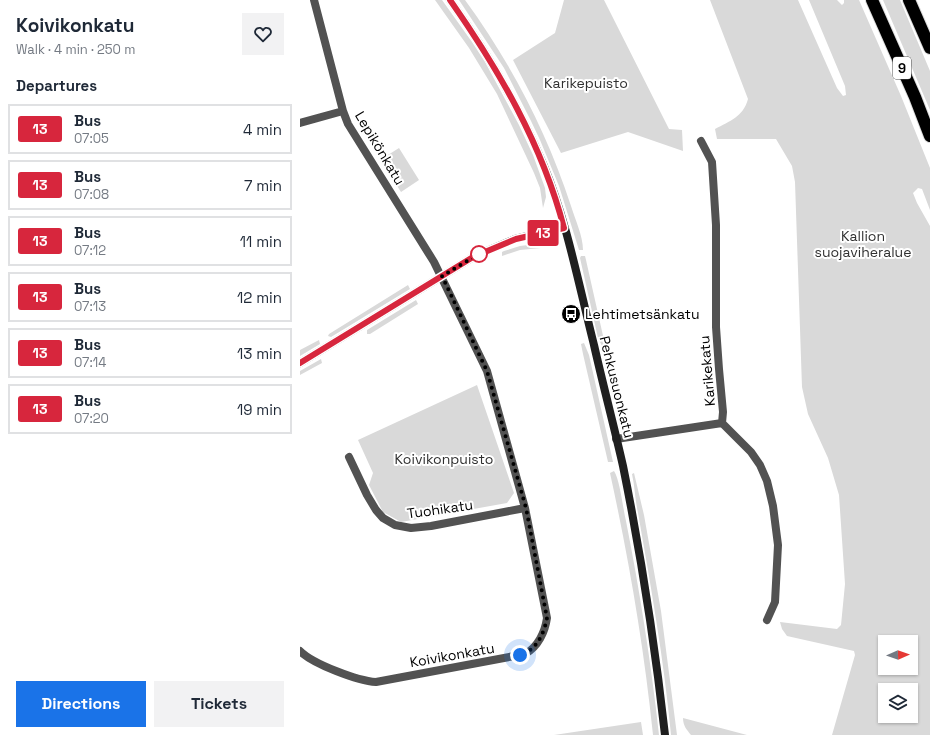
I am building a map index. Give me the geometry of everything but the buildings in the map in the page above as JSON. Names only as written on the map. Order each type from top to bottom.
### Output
[{"type":"highway","name":"9","points":[[872,0],[915,97],[930,136]]},
{"type":"highway","points":[[909,0],[930,48]]},
{"type":"main road","name":"Pehkusuonkatu","points":[[450,0],[490,59],[519,112],[544,166],[554,192],[622,465],[646,591],[659,679],[665,735]]},
{"type":"main road","points":[[300,363],[473,257],[503,244],[564,228]]},
{"type":"street","name":"Lepikönkatu","points":[[314,0],[343,112],[352,131],[442,276]]},
{"type":"street","points":[[300,123],[343,112]]},
{"type":"street","name":"Karikekatu","points":[[616,439],[722,423],[723,412],[716,328],[716,224],[712,162],[701,140]]},
{"type":"street","name":"Koivikonkatu","points":[[300,651],[314,660],[351,676],[376,682],[520,655],[533,648],[543,633],[547,618],[526,508],[487,371],[442,276]]},
{"type":"street","points":[[722,423],[751,452],[760,465],[767,481],[773,506],[778,545],[775,602],[767,620]]},
{"type":"street","name":"Tuohikatu","points":[[349,457],[367,495],[376,510],[383,518],[395,525],[411,528],[431,526],[526,508]]},
{"type":"green space","points":[[435,0],[442,0],[472,42],[485,62],[519,125],[533,155],[545,188],[546,197],[543,208],[540,188],[534,173],[497,94],[469,48]]},
{"type":"green space","points":[[459,0],[465,0],[498,48],[539,125],[561,178],[580,233],[583,250],[579,250],[559,186],[531,121],[504,68]]},
{"type":"green space","name":"Karikepuisto","points":[[564,0],[604,0],[669,129],[682,130],[683,151],[628,132],[561,153],[513,60],[555,33]]},
{"type":"green space","name":"Kallion suojaviheralue","points":[[710,0],[798,0],[837,88],[843,96],[846,95],[845,86],[809,0],[837,0],[842,5],[844,0],[859,0],[901,96],[930,168],[930,210],[922,189],[918,188],[913,193],[930,226],[930,735],[832,735],[855,655],[854,651],[787,636],[782,629],[780,622],[837,629],[841,625],[845,584],[839,495],[828,458],[808,414],[802,387],[795,182],[792,166],[776,139],[717,139],[715,129],[735,118],[746,105],[748,99]]},
{"type":"green space","points":[[883,0],[900,0],[930,71],[930,110]]},
{"type":"green space","points":[[399,148],[419,180],[401,192],[380,160]]},
{"type":"green space","points":[[536,244],[539,248],[541,244],[544,245],[541,248],[520,250],[502,256],[502,252],[504,251],[520,246]]},
{"type":"green space","points":[[581,256],[585,256],[608,358],[598,338],[580,258]]},
{"type":"green space","points":[[408,285],[410,289],[331,337],[328,336],[329,334]]},
{"type":"green space","points":[[416,300],[418,304],[370,334],[367,334],[367,330]]},
{"type":"green space","points":[[319,340],[320,344],[300,356],[300,350]]},
{"type":"green space","points":[[584,343],[589,355],[613,462],[608,462],[583,354],[581,344]]},
{"type":"green space","points":[[321,359],[322,363],[300,375],[300,371]]},
{"type":"green space","name":"Koivikonpuisto","points":[[477,385],[514,493],[507,503],[401,522],[383,512],[369,485],[373,473],[358,440]]},
{"type":"green space","points":[[614,471],[618,481],[631,548],[659,735],[653,735],[635,604],[610,473]]},
{"type":"green space","points":[[634,473],[644,515],[661,611],[677,735],[671,735],[661,651],[632,474]]},
{"type":"green space","points":[[683,718],[747,735],[691,735],[684,726]]},
{"type":"green space","points":[[641,722],[643,735],[554,735]]},
{"type":"bus line","name":"13","points":[[300,363],[473,257],[516,239],[564,228],[558,204],[544,166],[519,112],[490,59],[450,0]]},
{"type":"place","name":"Lehtimetsänkatu","points":[[571,314]]},
{"type":"route","points":[[479,254],[442,276],[487,371],[526,508],[547,618],[543,633],[533,648],[525,654],[520,655]]}]
